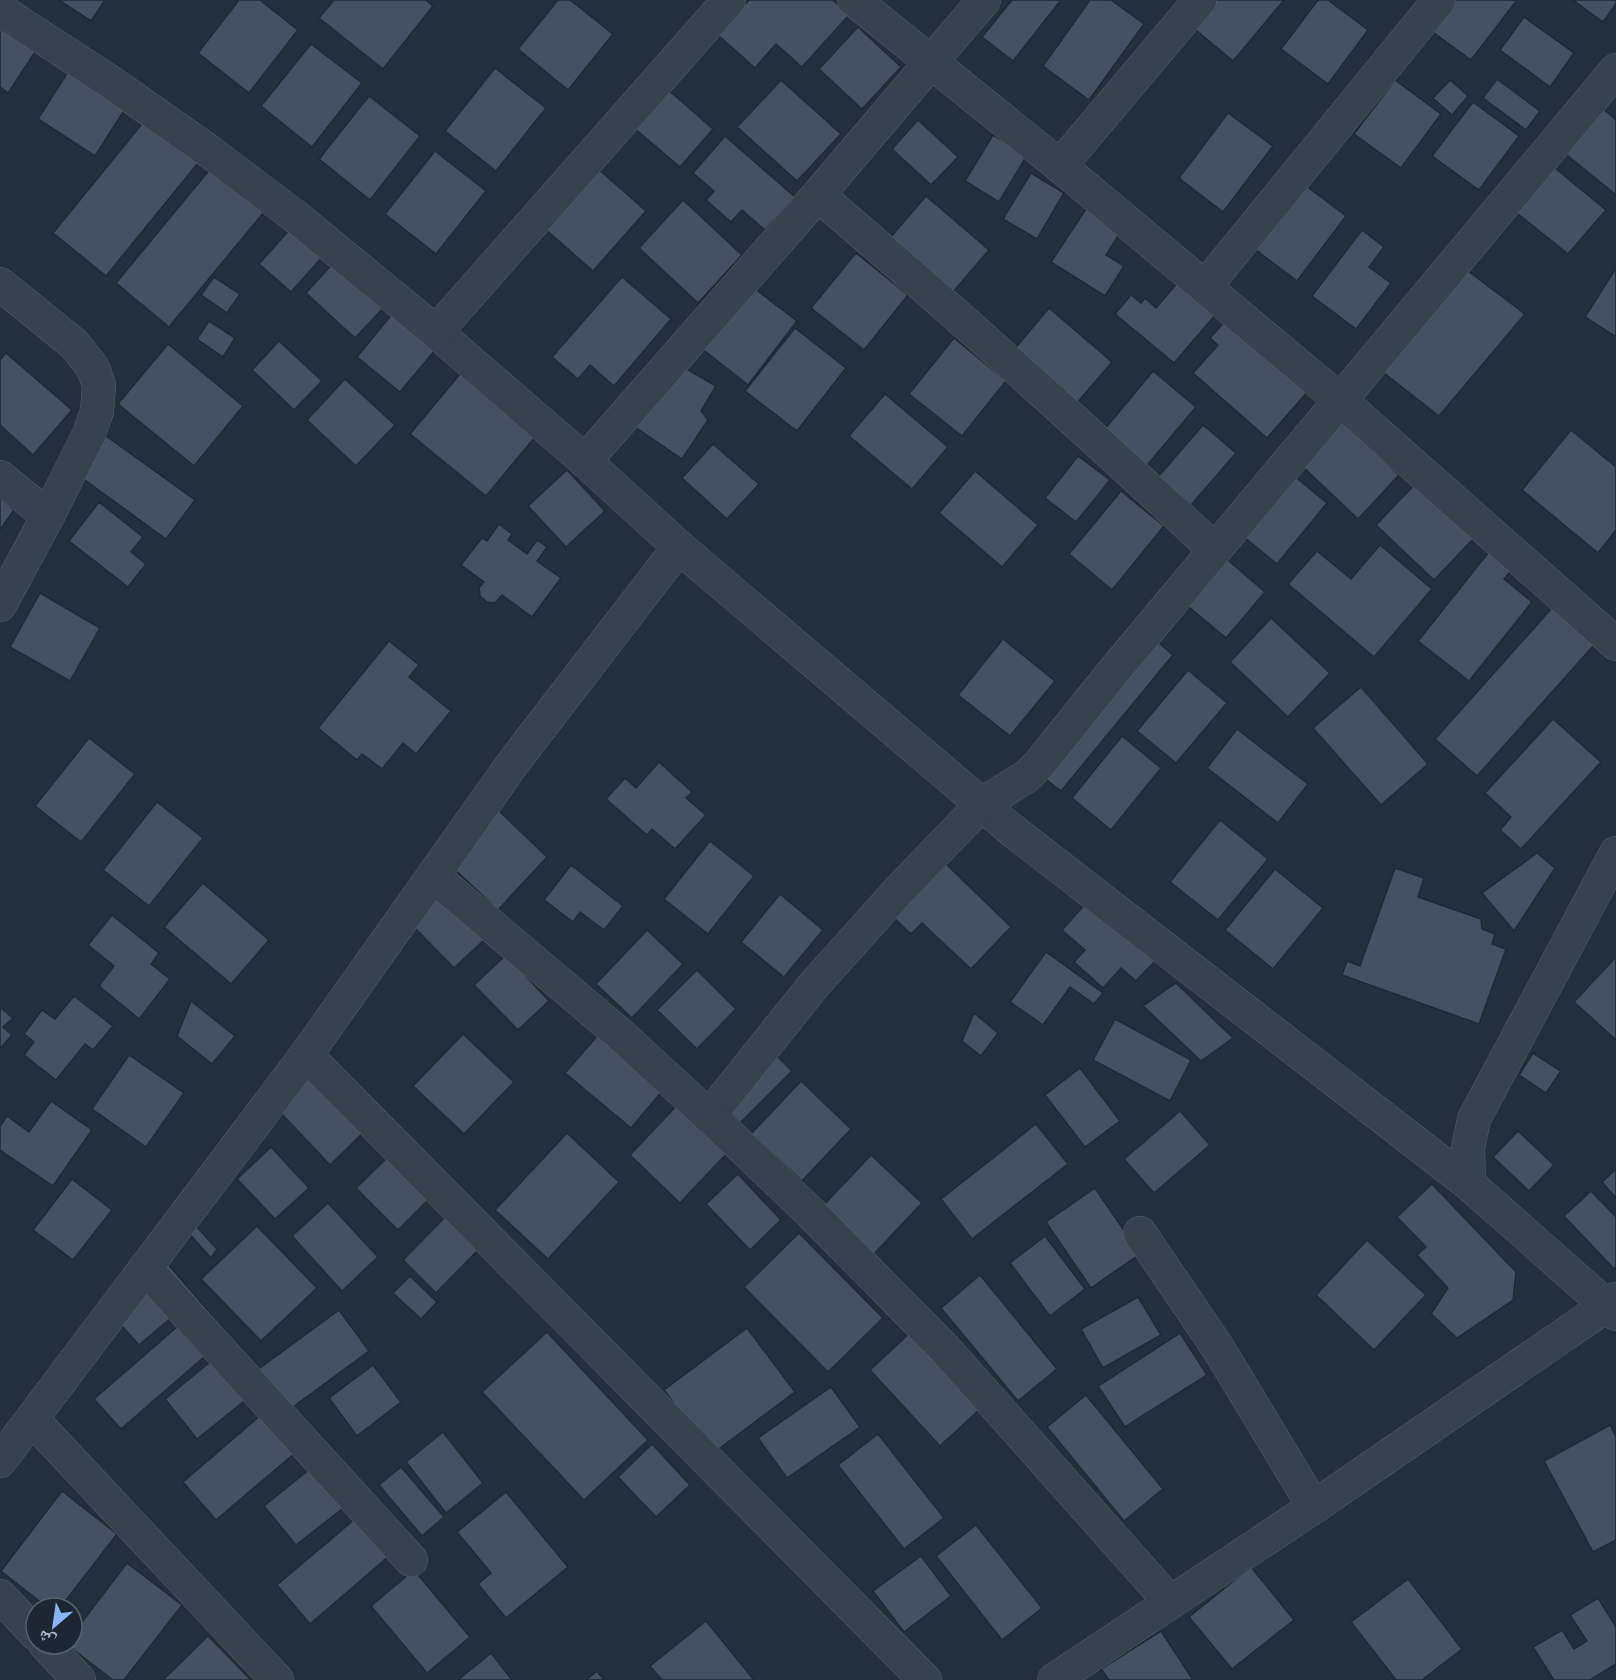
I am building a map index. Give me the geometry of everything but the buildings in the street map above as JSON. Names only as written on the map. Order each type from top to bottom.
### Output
[{"type":"street","points":[[436,332],[729,0]]},
{"type":"street","points":[[854,0],[1060,166],[1340,400],[1616,644]]},
{"type":"street","points":[[585,461],[818,195],[984,0]]},
{"type":"street","points":[[1060,166],[1200,0]]},
{"type":"street","points":[[1205,287],[1439,0]]},
{"type":"street","points":[[0,10],[109,81],[210,152],[296,217],[436,332],[585,461],[679,547],[1012,831],[1469,1184],[1613,1306],[1054,1680]]},
{"type":"street","points":[[709,1116],[813,986],[901,888],[981,805],[1027,776],[1041,762],[1616,70]]},
{"type":"street","points":[[818,195],[1066,411],[1215,550]]},
{"type":"street","points":[[0,284],[74,344],[93,368],[99,385],[97,411],[92,426],[48,516],[0,605]]},
{"type":"street","points":[[0,477],[48,516]]},
{"type":"street","points":[[0,1461],[306,1055],[527,744],[679,547]]},
{"type":"street","points":[[1469,1184],[1468,1148],[1474,1119],[1616,853]]},
{"type":"street","points":[[433,876],[622,1036],[811,1213],[946,1350],[1170,1602]]},
{"type":"street","points":[[306,1055],[925,1680]]},
{"type":"street","points":[[1140,1233],[1218,1348],[1314,1507]]},
{"type":"street","points":[[145,1269],[411,1560]]},
{"type":"street","points":[[32,1419],[277,1680]]},
{"type":"street","points":[[0,1596],[24,1621]]},
{"type":"street","points":[[56,1656],[79,1680]]}]
